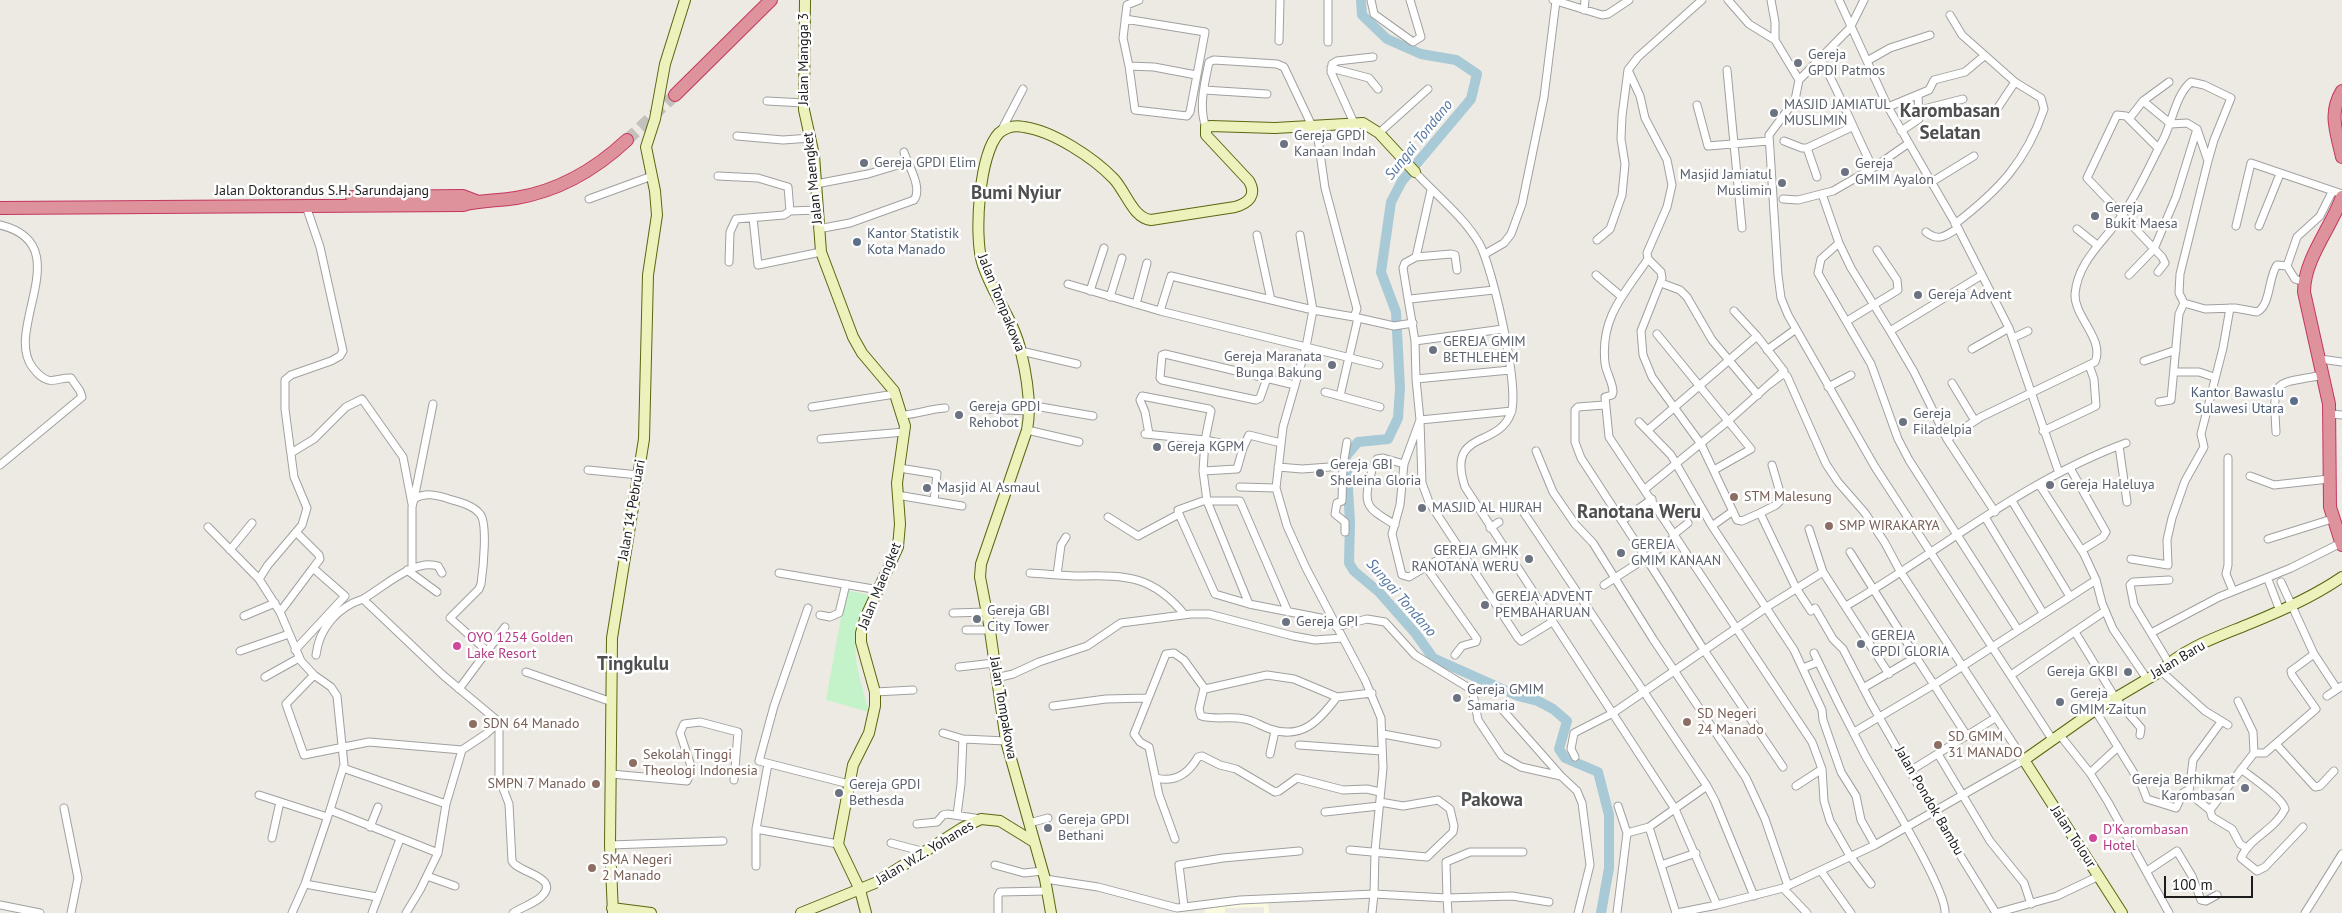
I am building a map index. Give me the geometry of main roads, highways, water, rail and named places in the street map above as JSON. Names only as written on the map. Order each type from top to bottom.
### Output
[{"type":"highway","points":[[733,40],[771,0]]},
{"type":"highway","points":[[675,95],[779,0]]},
{"type":"highway","points":[[2342,92],[2334,107],[2333,119],[2339,134],[2342,157]]},
{"type":"highway","name":"Jalan Doktorandus S.H. Sarundajang","points":[[0,208],[463,205],[476,201],[517,198],[547,190],[589,170],[627,140]]},
{"type":"highway","points":[[2339,194],[2337,223],[2310,263],[2304,282],[2304,292],[2324,375],[2336,415],[2328,493],[2332,518],[2342,544]]},
{"type":"highway","points":[[0,199],[95,201],[463,196],[476,201]]},
{"type":"waterway","name":"Sungai Tondano","points":[[1361,0],[1362,15],[1387,39],[1421,54],[1456,60],[1477,74],[1471,99],[1402,181],[1391,202],[1381,272],[1396,312],[1400,388],[1398,418],[1388,439],[1358,442],[1346,456],[1350,522],[1349,563],[1354,571],[1379,592],[1416,634],[1433,658],[1518,696],[1538,701],[1553,709],[1567,721],[1559,749],[1565,758],[1598,772],[1609,815],[1609,868],[1601,913]]},
{"type":"tunnel","points":[[627,140],[675,95]]},
{"type":"place","name":"Gereja GPDI Patmos","points":[[1798,63]]},
{"type":"place","name":"MASJID JAMIATUL MUSLIMIN","points":[[1774,113]]},
{"type":"place","name":"Gereja GPDI Kanaan Indah","points":[[1284,144]]},
{"type":"place","name":"Gereja GPDI Elim","points":[[864,163]]},
{"type":"place","name":"Gereja GMIM Ayalon","points":[[1845,172]]},
{"type":"place","name":"Masjid Jamiatul Muslimin","points":[[1782,183]]},
{"type":"place","name":"Gereja Bukit Maesa","points":[[2095,216]]},
{"type":"place","name":"Kantor Statistik Kota Manado","points":[[857,242]]},
{"type":"place","name":"Gereja Advent","points":[[1918,295]]},
{"type":"place","name":"GEREJA GMIM BETHLEHEM","points":[[1433,350]]},
{"type":"place","name":"Gereja Maranata Bunga Bakung","points":[[1332,365]]},
{"type":"place","name":"Kantor Bawaslu Sulawesi Utara","points":[[2294,401]]},
{"type":"place","name":"Gereja GPDI Rehobot","points":[[959,415]]},
{"type":"place","name":"Gereja Filadelpia","points":[[1903,422]]},
{"type":"place","name":"Gereja KGPM","points":[[1157,447]]},
{"type":"place","name":"Gereja GBI Sheleina Gloria","points":[[1320,473]]},
{"type":"place","name":"Gereja Haleluya","points":[[2050,485]]},
{"type":"place","name":"Masjid Al Asmaul","points":[[927,488]]},
{"type":"place","name":"STM Malesung","points":[[1734,497]]},
{"type":"place","name":"MASJID AL HIJRAH","points":[[1422,508]]},
{"type":"place","name":"SMP WIRAKARYA","points":[[1829,526]]},
{"type":"place","name":"GEREJA GMIM KANAAN","points":[[1621,553]]},
{"type":"place","name":"GEREJA GMHK RANOTANA WERU","points":[[1529,559]]},
{"type":"place","name":"GEREJA ADVENT PEMBAHARUAN","points":[[1485,605]]},
{"type":"place","name":"Gereja GBI City Tower","points":[[977,619]]},
{"type":"place","name":"Gereja GPI","points":[[1286,622]]},
{"type":"place","name":"GEREJA GPDI GLORIA","points":[[1861,644]]},
{"type":"place","name":"OYO 1254 Golden Lake Resort","points":[[457,646]]},
{"type":"place","name":"Gereja GKBI","points":[[2128,672]]},
{"type":"place","name":"Gereja GMIM Samaria","points":[[1457,698]]},
{"type":"place","name":"Gereja GMIM Zaitun","points":[[2060,702]]},
{"type":"place","name":"SD Negeri 24 Manado","points":[[1687,722]]},
{"type":"place","name":"SDN 64 Manado","points":[[473,724]]},
{"type":"place","name":"SD GMIM 31 MANADO","points":[[1938,745]]},
{"type":"place","name":"Sekolah Tinggi Theologi Indonesia","points":[[633,763]]},
{"type":"place","name":"SMPN 7 Manado","points":[[596,784]]},
{"type":"place","name":"Gereja Berhikmat Karombasan","points":[[2245,788]]},
{"type":"place","name":"Gereja GPDI Bethesda","points":[[839,793]]},
{"type":"place","name":"Gereja GPDI Bethani","points":[[1048,828]]},
{"type":"place","name":"D'Karombasan Hotel","points":[[2093,838]]},
{"type":"place","name":"SMA Negeri 2 Manado","points":[[592,868]]},
{"type":"district","name":"Karombasan Selatan","points":[[1950,123]]},
{"type":"district","name":"Bumi Nyiur","points":[[1016,194]]},
{"type":"district","name":"Ranotana Weru","points":[[1639,513]]},
{"type":"district","name":"Tingkulu","points":[[633,665]]},
{"type":"district","name":"Pakowa","points":[[1492,801]]}]
